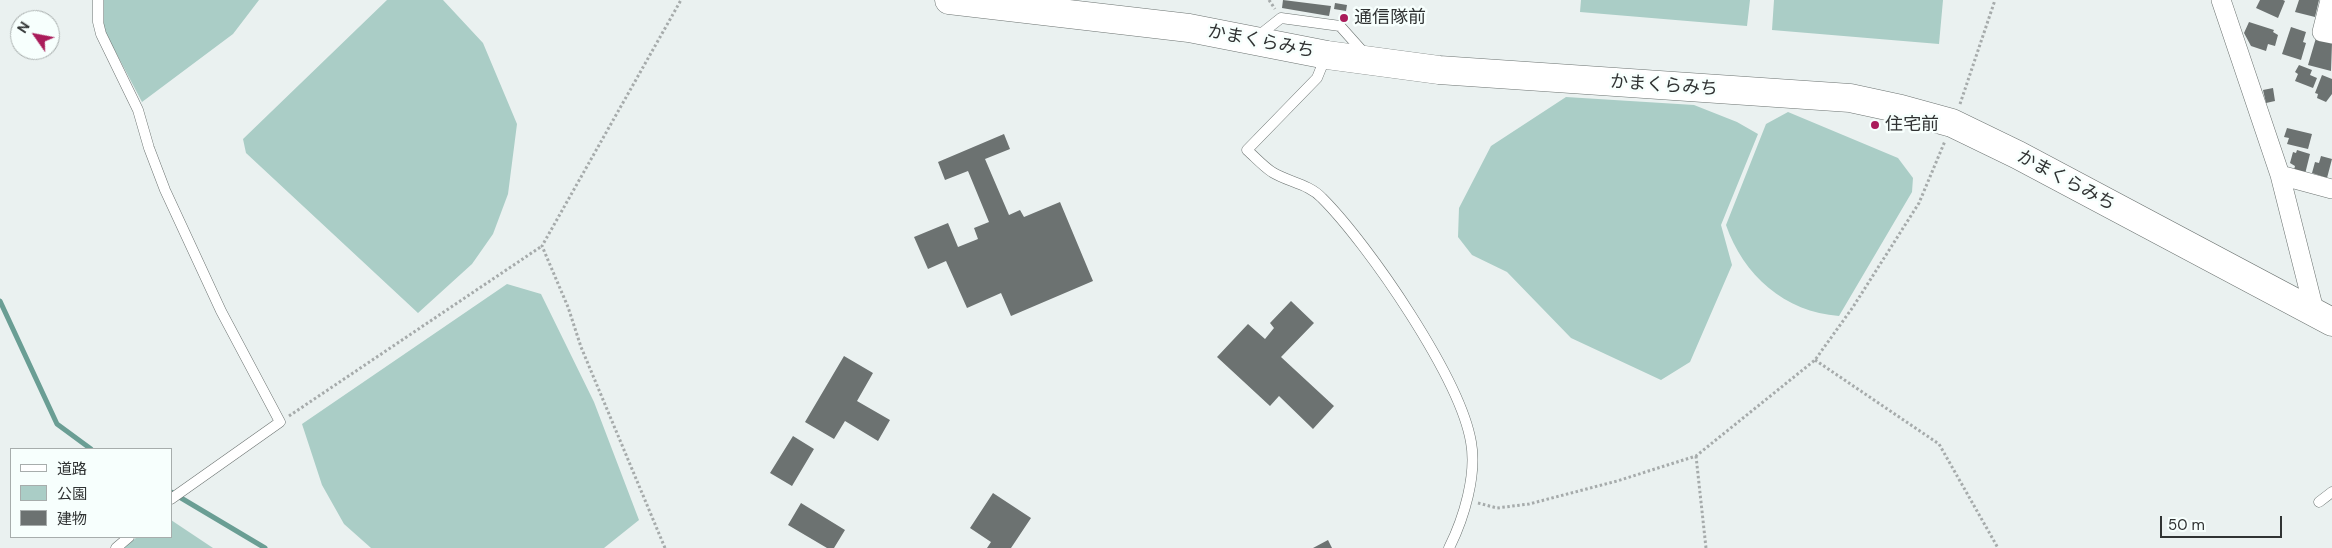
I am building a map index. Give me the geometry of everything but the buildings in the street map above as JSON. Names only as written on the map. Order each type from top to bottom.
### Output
[{"type":"main road","name":"かまくらみち","points":[[949,0],[1190,28],[1327,55],[1439,70],[1850,98],[1901,109],[1952,123],[2018,155],[2323,318]]},
{"type":"street","points":[[2221,0],[2280,175],[2323,318]]},
{"type":"street","points":[[2330,0],[2322,32],[2332,34]]},
{"type":"street","points":[[2280,175],[2332,189]]},
{"type":"lane","points":[[98,0],[98,22],[101,34],[138,110],[164,190],[221,311],[280,422],[182,489],[172,498]]},
{"type":"lane","points":[[1252,40],[1281,18],[1340,26],[1370,61]]},
{"type":"lane","points":[[1327,55],[1317,78],[1247,150],[1271,171],[1310,189],[1323,198],[1362,246],[1427,343],[1459,403],[1466,421],[1472,458],[1466,501],[1450,548]]},
{"type":"lane","points":[[2319,502],[2332,492]]},
{"type":"lane","points":[[116,548],[128,538]]},
{"type":"path","points":[[280,422],[542,246],[681,0]]},
{"type":"path","points":[[1960,105],[1995,0]]},
{"type":"path","points":[[1466,501],[1497,508],[1529,504],[1617,481],[1696,456],[1815,360],[1853,307],[1919,204],[1948,133]]},
{"type":"path","points":[[542,246],[568,307],[580,347],[665,548]]},
{"type":"path","points":[[1815,360],[1940,444],[1998,548]]},
{"type":"path","points":[[1696,456],[1706,548]]},
{"type":"green space","points":[[104,0],[259,0],[233,34],[142,102],[104,30]]},
{"type":"green space","points":[[387,0],[443,0],[483,43],[517,124],[508,194],[493,234],[472,264],[418,313],[246,153],[243,139]]},
{"type":"green space","points":[[1581,0],[1750,0],[1747,26],[1580,12]]},
{"type":"green space","points":[[1774,0],[1943,0],[1939,44],[1772,30]]},
{"type":"green space","points":[[1566,97],[1694,105],[1737,122],[1758,134],[1721,225],[1732,265],[1690,362],[1661,380],[1571,338],[1507,272],[1472,255],[1458,237],[1459,208],[1491,146]]},
{"type":"green space","points":[[1788,112],[1898,158],[1913,178],[1912,192],[1839,316],[1819,313],[1801,307],[1784,299],[1769,288],[1743,260],[1726,225],[1766,124]]},
{"type":"green space","points":[[507,284],[541,294],[594,402],[639,520],[604,548],[371,548],[344,524],[322,485],[302,424]]},
{"type":"green space","points":[[172,521],[213,548],[124,548],[136,538],[172,538]]},
{"type":"waterway","points":[[0,301],[57,424],[90,448]]},
{"type":"waterway","points":[[172,493],[265,548]]},
{"type":"place","name":"通信隊前","points":[[1344,18]]},
{"type":"place","name":"住宅前","points":[[1875,125]]}]
